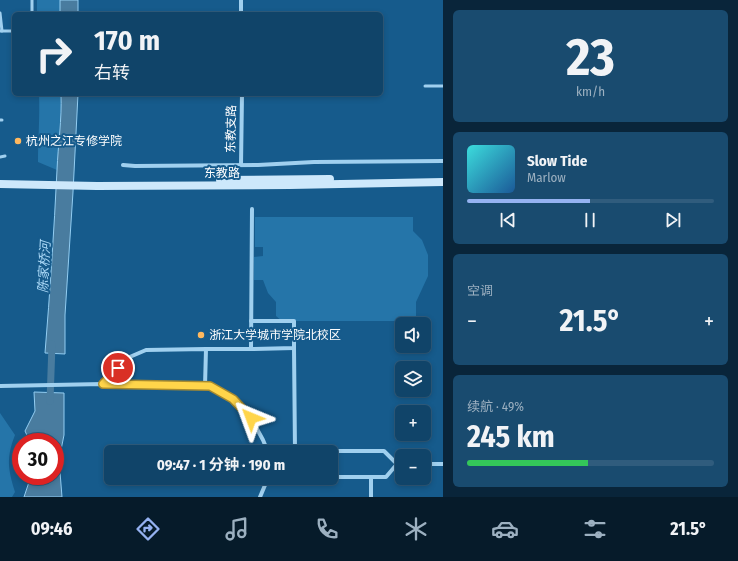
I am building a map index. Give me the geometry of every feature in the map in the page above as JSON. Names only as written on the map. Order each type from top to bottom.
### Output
[{"type":"street","points":[[241,0],[241,12]]},
{"type":"street","name":"东教支路","points":[[241,165],[242,96]]},
{"type":"street","points":[[123,165],[241,165],[314,162],[443,161]]},
{"type":"street","name":"东教路","points":[[97,183],[443,177]]},
{"type":"street","name":"东教路","points":[[0,179],[33,182],[290,185],[443,182]]},
{"type":"street","name":"东教路","points":[[0,184],[33,182]]},
{"type":"street","points":[[251,349],[252,209]]},
{"type":"street","points":[[251,321],[294,321],[295,445]]},
{"type":"street","points":[[103,384],[125,360],[146,350],[294,348]]},
{"type":"street","points":[[205,386],[206,349]]},
{"type":"street","points":[[0,386],[103,384],[210,386],[233,399],[251,418],[264,445]]},
{"type":"street","points":[[338,451],[384,452],[395,460]]},
{"type":"street","points":[[431,464],[443,464]]},
{"type":"street","points":[[338,477],[386,477],[395,469]]},
{"type":"street","points":[[371,477],[371,497]]},
{"type":"street","points":[[260,497],[265,485]]},
{"type":"lane","points":[[32,0],[32,12]]},
{"type":"lane","points":[[0,13],[1,31],[12,31]]},
{"type":"lane","points":[[425,86],[443,86]]},
{"type":"lane","points":[[0,157],[5,156]]},
{"type":"shaded area","points":[[37,0],[60,0],[60,12],[37,12]]},
{"type":"shaded area","points":[[60,0],[78,0],[78,12],[60,12]]},
{"type":"shaded area","points":[[39,96],[61,96],[57,170],[38,162]]},
{"type":"shaded area","points":[[61,96],[78,96],[65,315],[65,354],[45,353]]},
{"type":"shaded area","points":[[255,217],[413,217],[413,231],[422,240],[428,255],[428,276],[416,302],[416,317],[395,317],[395,321],[282,321],[276,316],[276,302],[268,293],[263,280],[254,280],[254,257],[263,256],[263,247],[255,247]]},
{"type":"shaded area","points":[[34,392],[64,393],[64,433],[26,433],[25,431],[35,411]]},
{"type":"shaded area","points":[[0,413],[14,433],[12,433],[9,464],[12,485],[15,492],[12,497],[0,497]]},
{"type":"shaded area","points":[[28,485],[61,485],[62,497],[24,497]]},
{"type":"waterway","name":"陈家桥河","points":[[50,401],[52,344]]},
{"type":"place","name":"杭州之江专修学院","points":[[18,141]]},
{"type":"place","name":"浙江大学城市学院北校区","points":[[201,335]]},
{"type":"route","points":[[118,368],[103,384],[210,386],[233,399],[251,418]]}]
